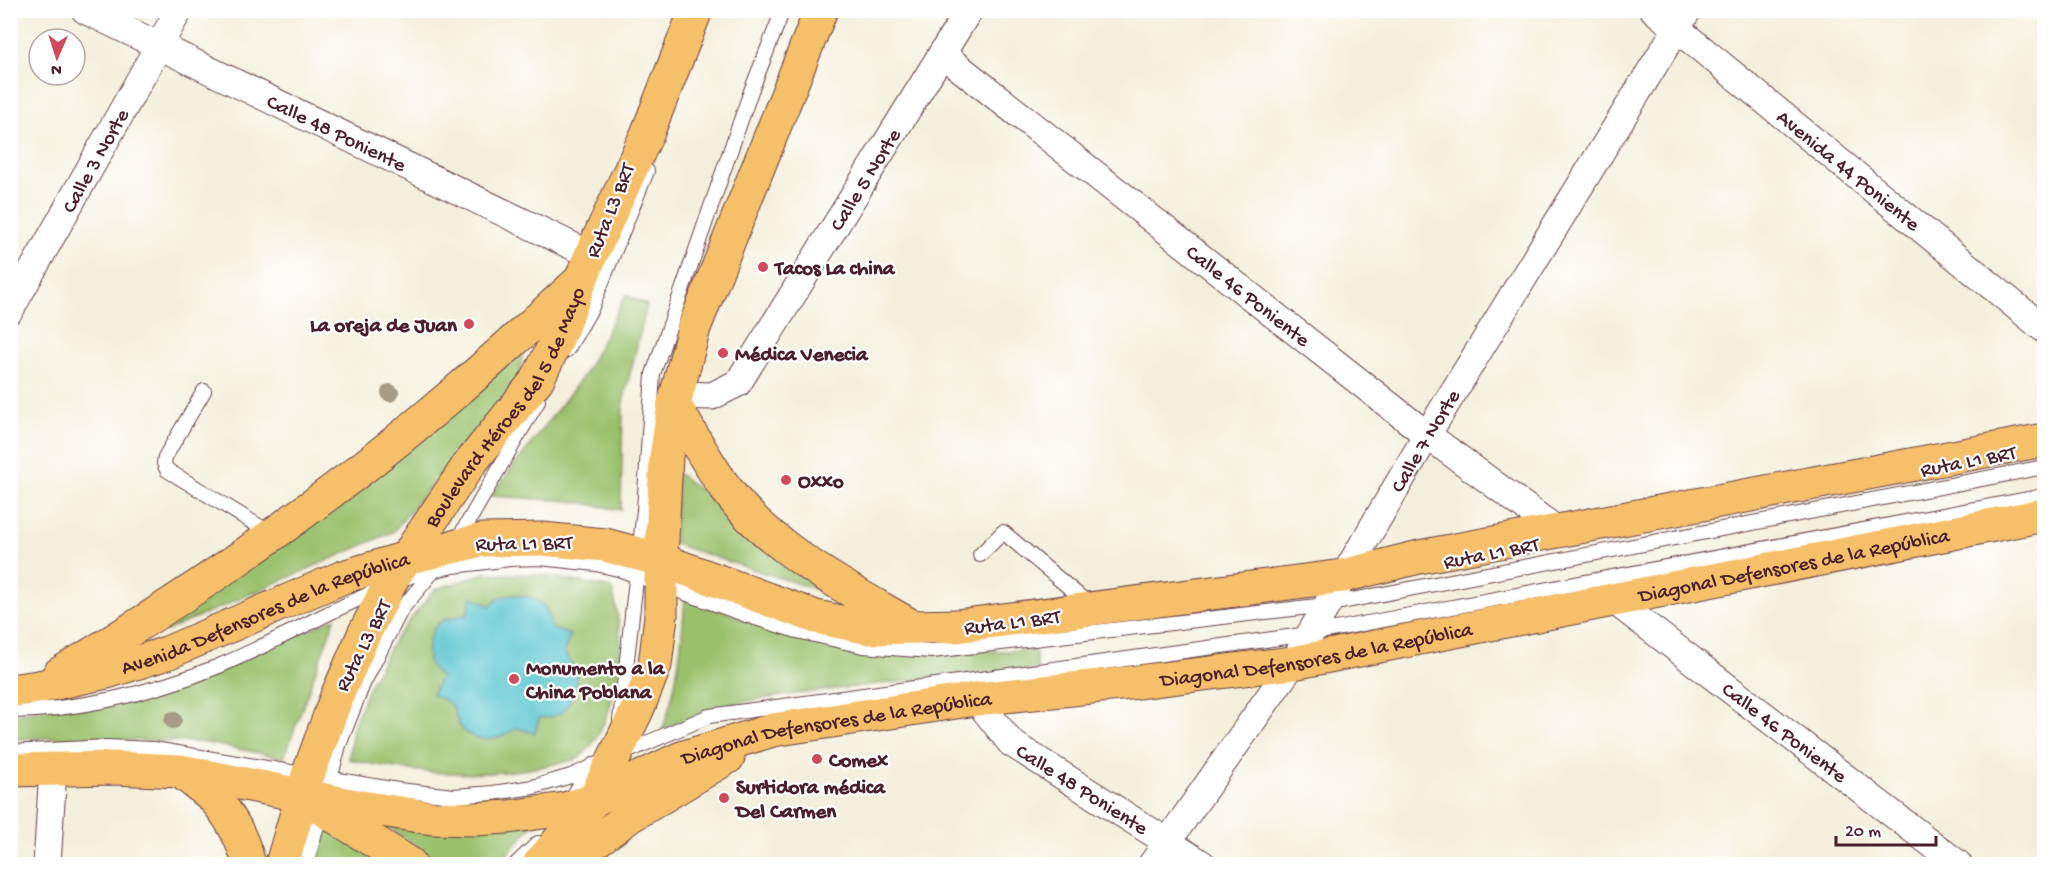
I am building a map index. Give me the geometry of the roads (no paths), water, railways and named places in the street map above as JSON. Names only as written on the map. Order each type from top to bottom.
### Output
[{"type":"main road","name":"Boulevard Héroes del 5 de Mayo","points":[[282,864],[317,791],[337,696],[364,634],[389,585],[431,558],[468,466],[537,380],[647,134],[696,10]]},
{"type":"main road","points":[[539,864],[605,760],[656,665],[661,616],[649,568],[675,400],[694,328],[821,10]]},
{"type":"main road","points":[[24,689],[137,627],[330,493],[500,354],[586,267]]},
{"type":"main road","points":[[675,400],[727,491],[761,527],[827,576],[914,627]]},
{"type":"main road","points":[[649,568],[816,617],[870,628],[957,626],[1343,576],[1419,557],[2044,440]]},
{"type":"main road","name":"Diagonal Defensores de la República","points":[[579,804],[681,758],[773,730],[976,699],[1129,684],[1293,663],[2044,515]]},
{"type":"main road","name":"Avenida Defensores de la República","points":[[24,689],[107,672],[167,652],[343,578],[431,558],[482,540],[542,539],[605,545],[649,568]]},
{"type":"main road","points":[[565,864],[630,816],[773,730]]},
{"type":"main road","points":[[10,770],[115,768],[180,771],[317,791],[411,815],[454,819],[508,817],[579,804]]},
{"type":"main road","points":[[180,771],[213,797],[232,822],[245,849],[249,864]]},
{"type":"main road","points":[[317,791],[410,864]]},
{"type":"street","name":"Calle 48 Poniente","points":[[85,10],[586,267]]},
{"type":"street","name":"Calle 3 Norte","points":[[10,310],[179,10]]},
{"type":"street","name":"Calle 5 Norte","points":[[675,400],[712,396],[738,383],[969,10]]},
{"type":"street","name":"Avenida 44 Poniente","points":[[1654,10],[1683,20],[2044,329]]},
{"type":"street","name":"Calle 7 Norte","points":[[1152,864],[1293,663],[1427,435],[1683,20]]},
{"type":"street","name":"Calle 46 Poniente","points":[[942,54],[1427,435],[1558,531]]},
{"type":"street","name":"Calle 46 Poniente","points":[[1612,599],[1958,864]]},
{"type":"street","name":"Calle 48 Poniente","points":[[976,699],[1011,743],[1202,864]]},
{"type":"street","points":[[47,864],[52,770]]},
{"type":"lane","points":[[649,568],[653,374],[751,91],[783,10]]},
{"type":"lane","name":"Ruta L3 BRT","points":[[306,864],[317,791],[339,745],[363,684],[431,558],[591,309],[654,154]]},
{"type":"lane","points":[[204,391],[165,457],[164,463],[167,470],[273,534]]},
{"type":"lane","name":"Ruta L1 BRT","points":[[649,568],[746,615],[832,640],[863,646],[921,651],[1326,605],[2044,467]]},
{"type":"lane","points":[[10,752],[107,747],[154,749],[317,791],[398,790],[454,795],[493,793],[533,787],[571,776],[709,716],[1309,634],[2044,495]]},
{"type":"lane","points":[[980,555],[1003,532],[1094,609]]},
{"type":"lane","points":[[10,711],[77,706],[152,690],[221,665],[389,585]]},
{"type":"lane","points":[[516,864],[579,804]]},
{"type":"water","points":[[513,595],[529,597],[540,603],[548,613],[551,628],[570,635],[564,653],[575,670],[575,688],[567,706],[559,714],[539,718],[535,733],[516,728],[503,736],[481,739],[468,734],[461,728],[451,704],[432,694],[441,677],[429,662],[428,644],[432,632],[439,623],[449,618],[467,615],[472,596],[490,606],[500,597]]},
{"type":"place","name":"Tacos La china","points":[[763,267]]},
{"type":"place","name":"La oreja de Juan","points":[[469,324]]},
{"type":"place","name":"Médica Venecia","points":[[723,353]]},
{"type":"place","name":"Oxxo","points":[[786,480]]},
{"type":"place","name":"Monumento a la China Poblana","points":[[514,679]]},
{"type":"place","name":"Comex","points":[[817,759]]},
{"type":"place","name":"Surtidora médica Del Carmen","points":[[724,798]]}]
